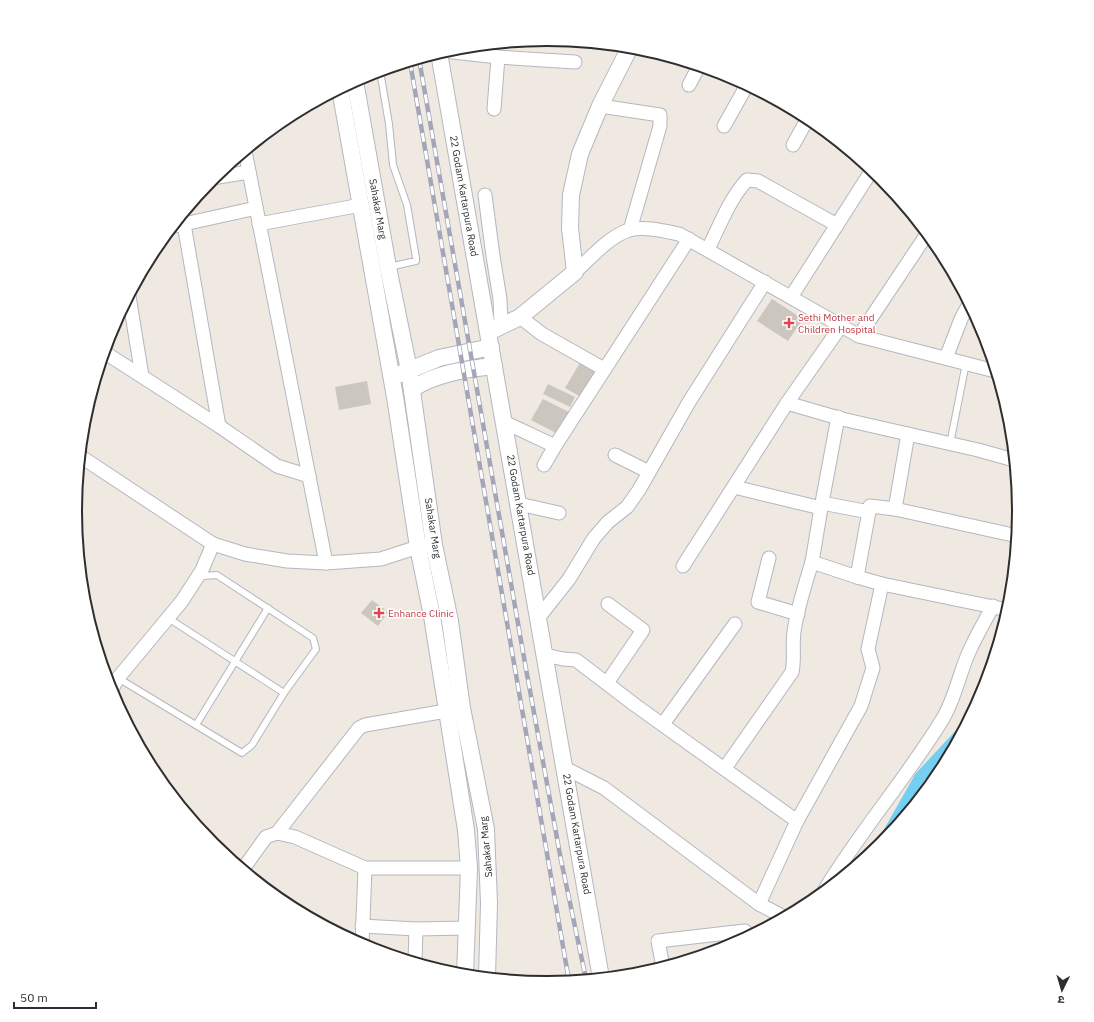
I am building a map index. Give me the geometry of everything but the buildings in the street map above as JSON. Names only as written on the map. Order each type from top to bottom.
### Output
[{"type":"street","points":[[575,272],[570,228],[571,195],[580,154],[600,106],[627,53]]},
{"type":"street","points":[[463,54],[576,62]]},
{"type":"street","points":[[494,109],[498,57]]},
{"type":"street","name":"22 Godam Kartarpura Road","points":[[440,59],[495,328],[491,347],[498,393],[519,504],[600,973]]},
{"type":"street","points":[[689,85],[696,71]]},
{"type":"street","name":"Sahakar Marg","points":[[356,87],[388,267],[409,370],[434,545],[450,621],[462,708],[486,829],[489,903],[487,972]]},
{"type":"street","points":[[724,126],[744,90]]},
{"type":"street","name":"Sahakar Marg","points":[[341,94],[391,377],[418,547],[432,616],[466,830],[469,868],[465,969]]},
{"type":"street","points":[[600,106],[660,115],[660,126],[630,230]]},
{"type":"street","points":[[793,145],[805,124]]},
{"type":"street","points":[[246,156],[326,563]]},
{"type":"street","points":[[224,176],[249,172]]},
{"type":"street","points":[[791,297],[869,175]]},
{"type":"street","points":[[708,249],[740,187],[747,180],[758,181],[837,225]]},
{"type":"street","points":[[485,195],[500,298],[495,328]]},
{"type":"street","points":[[259,224],[361,205]]},
{"type":"street","points":[[181,225],[256,208]]},
{"type":"street","points":[[179,226],[219,426]]},
{"type":"street","points":[[495,328],[520,317],[575,272],[611,239],[630,230],[649,229],[679,234],[689,239],[859,336],[989,369]]},
{"type":"street","points":[[544,465],[604,369],[689,239]]},
{"type":"street","points":[[859,336],[924,239]]},
{"type":"street","points":[[538,617],[569,579],[594,538],[608,522],[627,507],[689,402],[765,282]]},
{"type":"street","points":[[130,304],[142,376]]},
{"type":"street","points":[[946,358],[966,309]]},
{"type":"street","points":[[520,317],[542,334],[604,369]]},
{"type":"street","points":[[683,566],[787,403],[841,326]]},
{"type":"street","points":[[391,377],[439,358],[491,347]]},
{"type":"street","points":[[109,355],[219,426],[277,466],[309,476]]},
{"type":"street","points":[[412,389],[423,381],[473,369],[494,366]]},
{"type":"street","points":[[787,403],[1009,459]]},
{"type":"street","points":[[725,768],[792,672],[794,664],[792,655],[794,633],[812,562],[838,417]]},
{"type":"street","points":[[504,422],[555,446]]},
{"type":"street","points":[[895,509],[908,434]]},
{"type":"street","points":[[616,455],[649,472]]},
{"type":"street","points":[[85,459],[213,544],[245,554],[288,561],[326,563],[381,559],[418,547],[434,545]]},
{"type":"street","points":[[734,487],[822,506],[869,512]]},
{"type":"street","points":[[519,504],[559,513]]},
{"type":"street","points":[[856,577],[870,506],[895,509],[1011,535]]},
{"type":"street","points":[[115,683],[182,601],[199,575],[213,544]]},
{"type":"street","points":[[769,558],[758,602],[798,614]]},
{"type":"street","points":[[812,562],[882,584],[1001,608]]},
{"type":"street","points":[[759,904],[797,820],[861,706],[873,668],[868,649],[882,584]]},
{"type":"street","points":[[607,683],[643,630],[608,604]]},
{"type":"street","points":[[831,879],[861,834],[943,719],[949,707],[969,652],[993,606]]},
{"type":"street","points":[[663,724],[735,624]]},
{"type":"street","points":[[545,655],[563,660],[576,660],[797,820]]},
{"type":"street","points":[[246,865],[266,837],[277,833],[359,728],[365,725],[446,711]]},
{"type":"street","points":[[565,768],[604,788],[759,904],[779,914]]},
{"type":"street","points":[[277,833],[295,837],[365,868],[469,868]]},
{"type":"street","points":[[362,938],[365,868]]},
{"type":"street","points":[[362,926],[416,929],[467,928]]},
{"type":"street","points":[[414,956],[416,929]]},
{"type":"street","points":[[662,961],[658,941],[744,932]]},
{"type":"lane","points":[[381,77],[393,165],[407,205],[416,258],[416,261],[388,267]]},
{"type":"lane","points":[[950,444],[966,363]]},
{"type":"lane","points":[[118,678],[242,753],[252,745],[284,693],[316,649],[313,638],[217,575],[199,575]]},
{"type":"lane","points":[[196,725],[268,608]]},
{"type":"lane","points":[[168,618],[284,693]]},
{"type":"waterway","points":[[896,819],[920,777],[948,746]]},
{"type":"railway","points":[[420,64],[526,669],[561,860],[585,974]]},
{"type":"railway","points":[[411,67],[568,975]]},
{"type":"place","name":"Sethi Mother and Children Hospital","points":[[789,323]]},
{"type":"place","name":"Enhance Clinic","points":[[379,613]]}]
